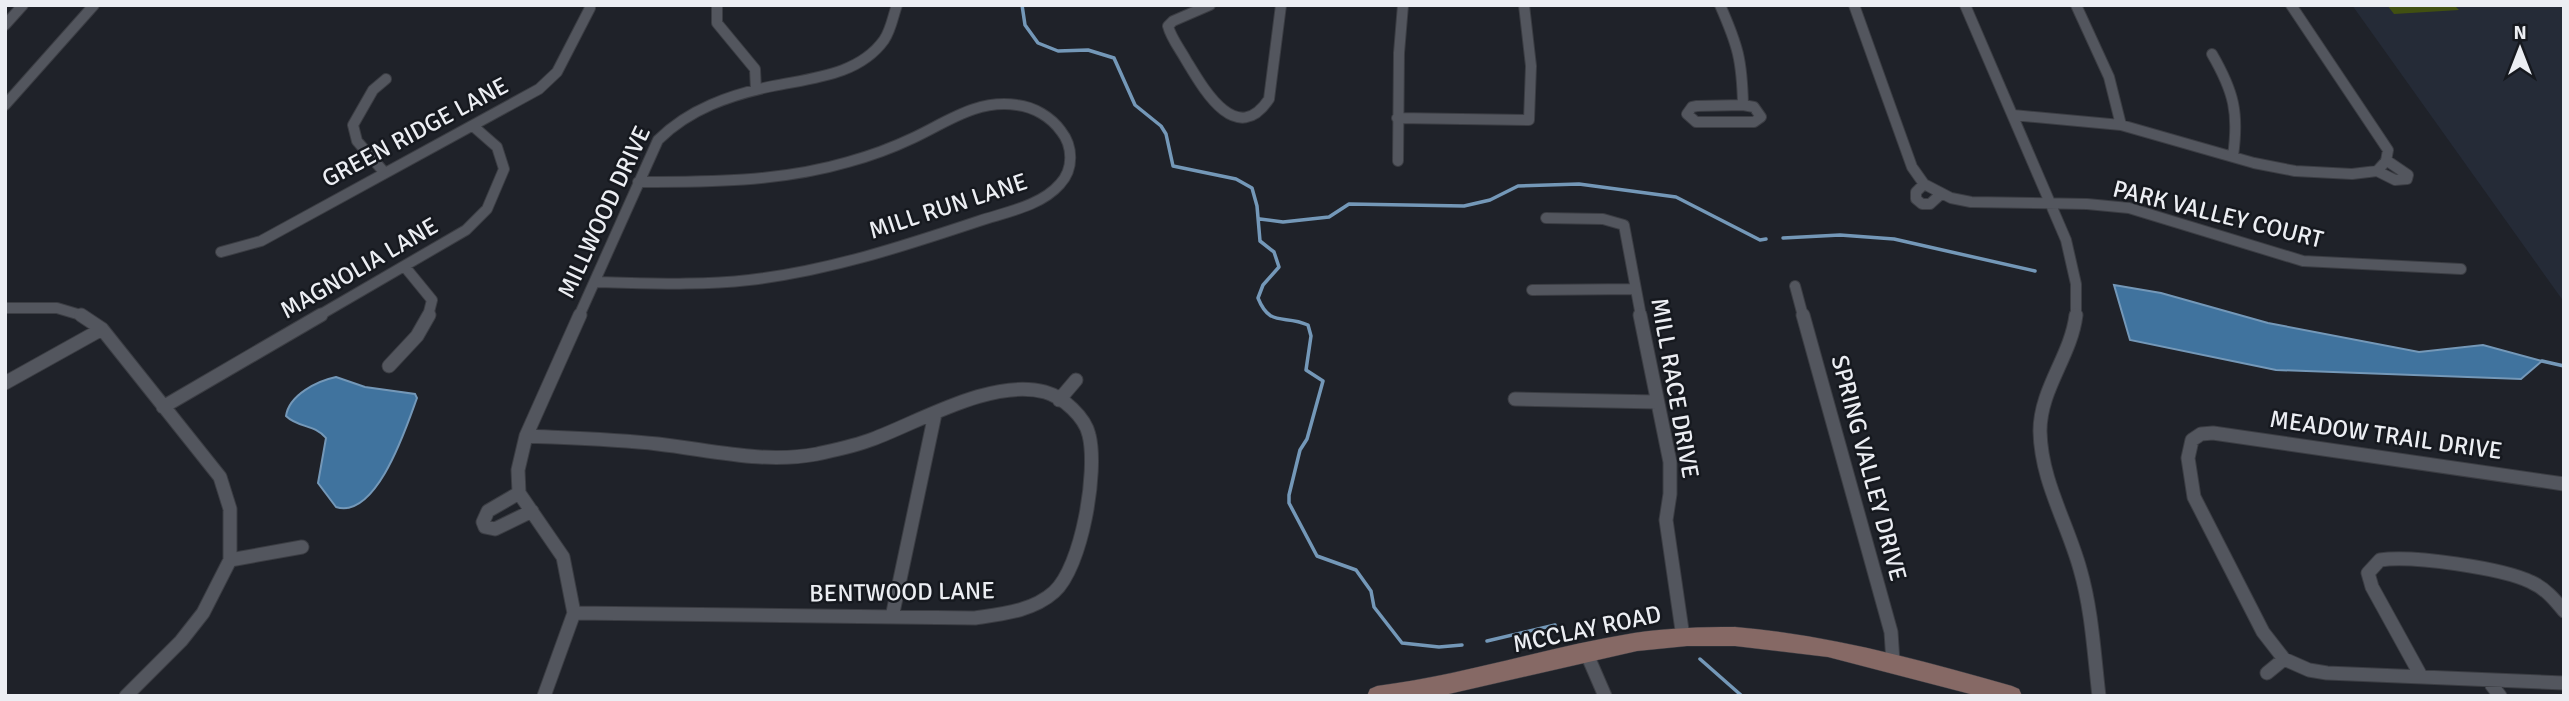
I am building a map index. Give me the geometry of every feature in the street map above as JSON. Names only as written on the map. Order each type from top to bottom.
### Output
[{"type":"main road","name":"MCCLAY ROAD","points":[[1377,696],[1451,685],[1586,652],[1683,637],[1773,638],[1848,650],[2012,696]]},
{"type":"street","points":[[5,25],[9,15],[23,5]]},
{"type":"street","points":[[5,105],[94,5]]},
{"type":"street","name":"GREEN RIDGE LANE","points":[[220,252],[261,241],[539,89],[557,72],[590,8],[589,5]]},
{"type":"street","points":[[717,5],[717,23],[755,69],[756,90]]},
{"type":"street","name":"MILLWOOD DRIVE","points":[[519,493],[518,470],[526,436],[657,140],[671,125],[704,107],[756,90],[845,71],[859,64],[885,40],[897,5]]},
{"type":"street","points":[[1210,5],[1173,20],[1168,26],[1219,107],[1239,117],[1258,114],[1269,99],[1281,5]]},
{"type":"street","points":[[1398,161],[1399,52],[1404,5]]},
{"type":"street","points":[[1397,118],[1529,120],[1531,66],[1524,5]]},
{"type":"street","points":[[1720,5],[1737,43],[1742,64],[1743,105]]},
{"type":"street","points":[[1854,5],[1912,167],[1924,184],[1941,194],[1930,204],[1922,204],[1916,199],[1916,192],[1924,184]]},
{"type":"street","points":[[1965,5],[2066,240],[2076,277],[2074,331],[2045,401],[2040,427],[2042,458],[2055,509],[2075,553],[2082,580],[2099,696]]},
{"type":"street","points":[[2076,5],[2108,69],[2117,97],[2121,125]]},
{"type":"street","points":[[2291,5],[2388,150],[2386,160],[2377,171]]},
{"type":"street","points":[[2212,54],[2225,76],[2238,108],[2233,156]]},
{"type":"street","points":[[384,172],[356,141],[353,125],[373,90],[386,79]]},
{"type":"street","name":"MILL RUN LANE","points":[[595,282],[682,284],[750,280],[807,271],[865,256],[1032,203],[1052,192],[1066,177],[1072,153],[1058,125],[1046,115],[1025,106],[990,105],[975,107],[878,153],[804,174],[758,180],[638,182]]},
{"type":"street","points":[[1743,105],[1754,107],[1761,117],[1754,122],[1696,122],[1687,114],[1692,107],[1697,106],[1743,105]]},
{"type":"street","points":[[2013,115],[2121,125],[2277,168],[2352,174],[2377,171],[2395,180],[2407,178],[2404,170],[2386,160]]},
{"type":"street","name":"MAGNOLIA LANE","points":[[163,407],[466,230],[487,209],[504,169],[497,147],[473,126]]},
{"type":"street","name":"PARK VALLEY COURT","points":[[1941,194],[1971,202],[2129,208],[2303,261],[2460,269]]},
{"type":"street","name":"MILL RACE DRIVE","points":[[1546,218],[1603,219],[1624,225],[1671,474],[1665,520],[1683,637]]},
{"type":"street","points":[[389,366],[413,343],[431,312],[432,300],[405,267]]},
{"type":"street","name":"SPRING VALLEY DRIVE","points":[[1795,286],[1891,632],[1894,662]]},
{"type":"street","points":[[1532,290],[1634,289]]},
{"type":"street","points":[[5,307],[74,310],[89,316],[220,477],[230,509],[230,560],[203,613],[181,641],[126,696]]},
{"type":"street","points":[[5,383],[102,329]]},
{"type":"street","points":[[526,436],[658,443],[769,458],[813,455],[870,440],[935,414],[1006,392],[1035,391],[1059,400],[1076,380]]},
{"type":"street","points":[[1515,399],[1657,402]]},
{"type":"street","name":"BENTWOOD LANE","points":[[574,614],[975,618],[1019,612],[1054,591],[1073,566],[1081,537],[1090,455],[1089,436],[1082,421],[1059,400]]},
{"type":"street","points":[[892,617],[935,414]]},
{"type":"street","name":"MEADOW TRAIL DRIVE","points":[[2279,654],[2194,497],[2190,481],[2189,448],[2192,440],[2201,434],[2246,438],[2564,484]]},
{"type":"street","points":[[532,511],[495,529],[485,527],[483,522],[488,511],[519,493],[532,511],[563,557],[574,614],[544,696]]},
{"type":"street","points":[[230,560],[302,547]]},
{"type":"street","points":[[2421,676],[2372,587],[2368,573],[2373,564],[2381,559],[2420,561],[2512,575],[2540,586],[2564,611]]},
{"type":"street","points":[[1586,652],[1605,696]]},
{"type":"street","points":[[2267,673],[2279,654],[2308,670],[2327,673],[2564,683]]},
{"type":"street","points":[[2488,680],[2487,689],[2490,696]]},
{"type":"street","points":[[2488,680],[2500,696]]},
{"type":"shaded area","points":[[2352,5],[2564,5],[2564,302]]},
{"type":"green space","points":[[2387,5],[2454,5],[2459,10],[2394,14]]},
{"type":"water","points":[[2114,285],[2161,293],[2268,323],[2419,352],[2483,345],[2542,361],[2521,379],[2276,370],[2130,340]]},
{"type":"water","points":[[336,377],[365,387],[415,394],[417,398],[388,468],[365,499],[351,507],[336,507],[318,483],[326,438],[317,430],[296,423],[286,416],[288,408],[298,395]]},
{"type":"waterway","points":[[1022,5],[1025,25],[1038,43],[1058,51],[1088,50],[1114,58],[1135,105],[1161,126],[1166,134],[1173,166],[1236,179],[1252,188],[1257,206],[1260,241],[1274,252],[1279,267],[1263,285],[1258,298],[1273,317],[1308,325],[1311,336],[1306,370],[1323,381],[1307,439],[1300,450],[1289,503],[1317,556],[1356,570],[1371,591],[1374,607],[1402,643],[1439,647],[1462,645]]},
{"type":"waterway","points":[[1260,219],[1283,222],[1329,217],[1349,204],[1464,206],[1490,200],[1518,186],[1579,184],[1676,197],[1760,240],[1766,239]]},
{"type":"waterway","points":[[1783,238],[1840,235],[1894,239],[2035,271]]},
{"type":"waterway","points":[[2542,361],[2564,366]]},
{"type":"waterway","points":[[1487,641],[1555,625]]},
{"type":"waterway","points":[[1700,659],[1742,696]]}]
